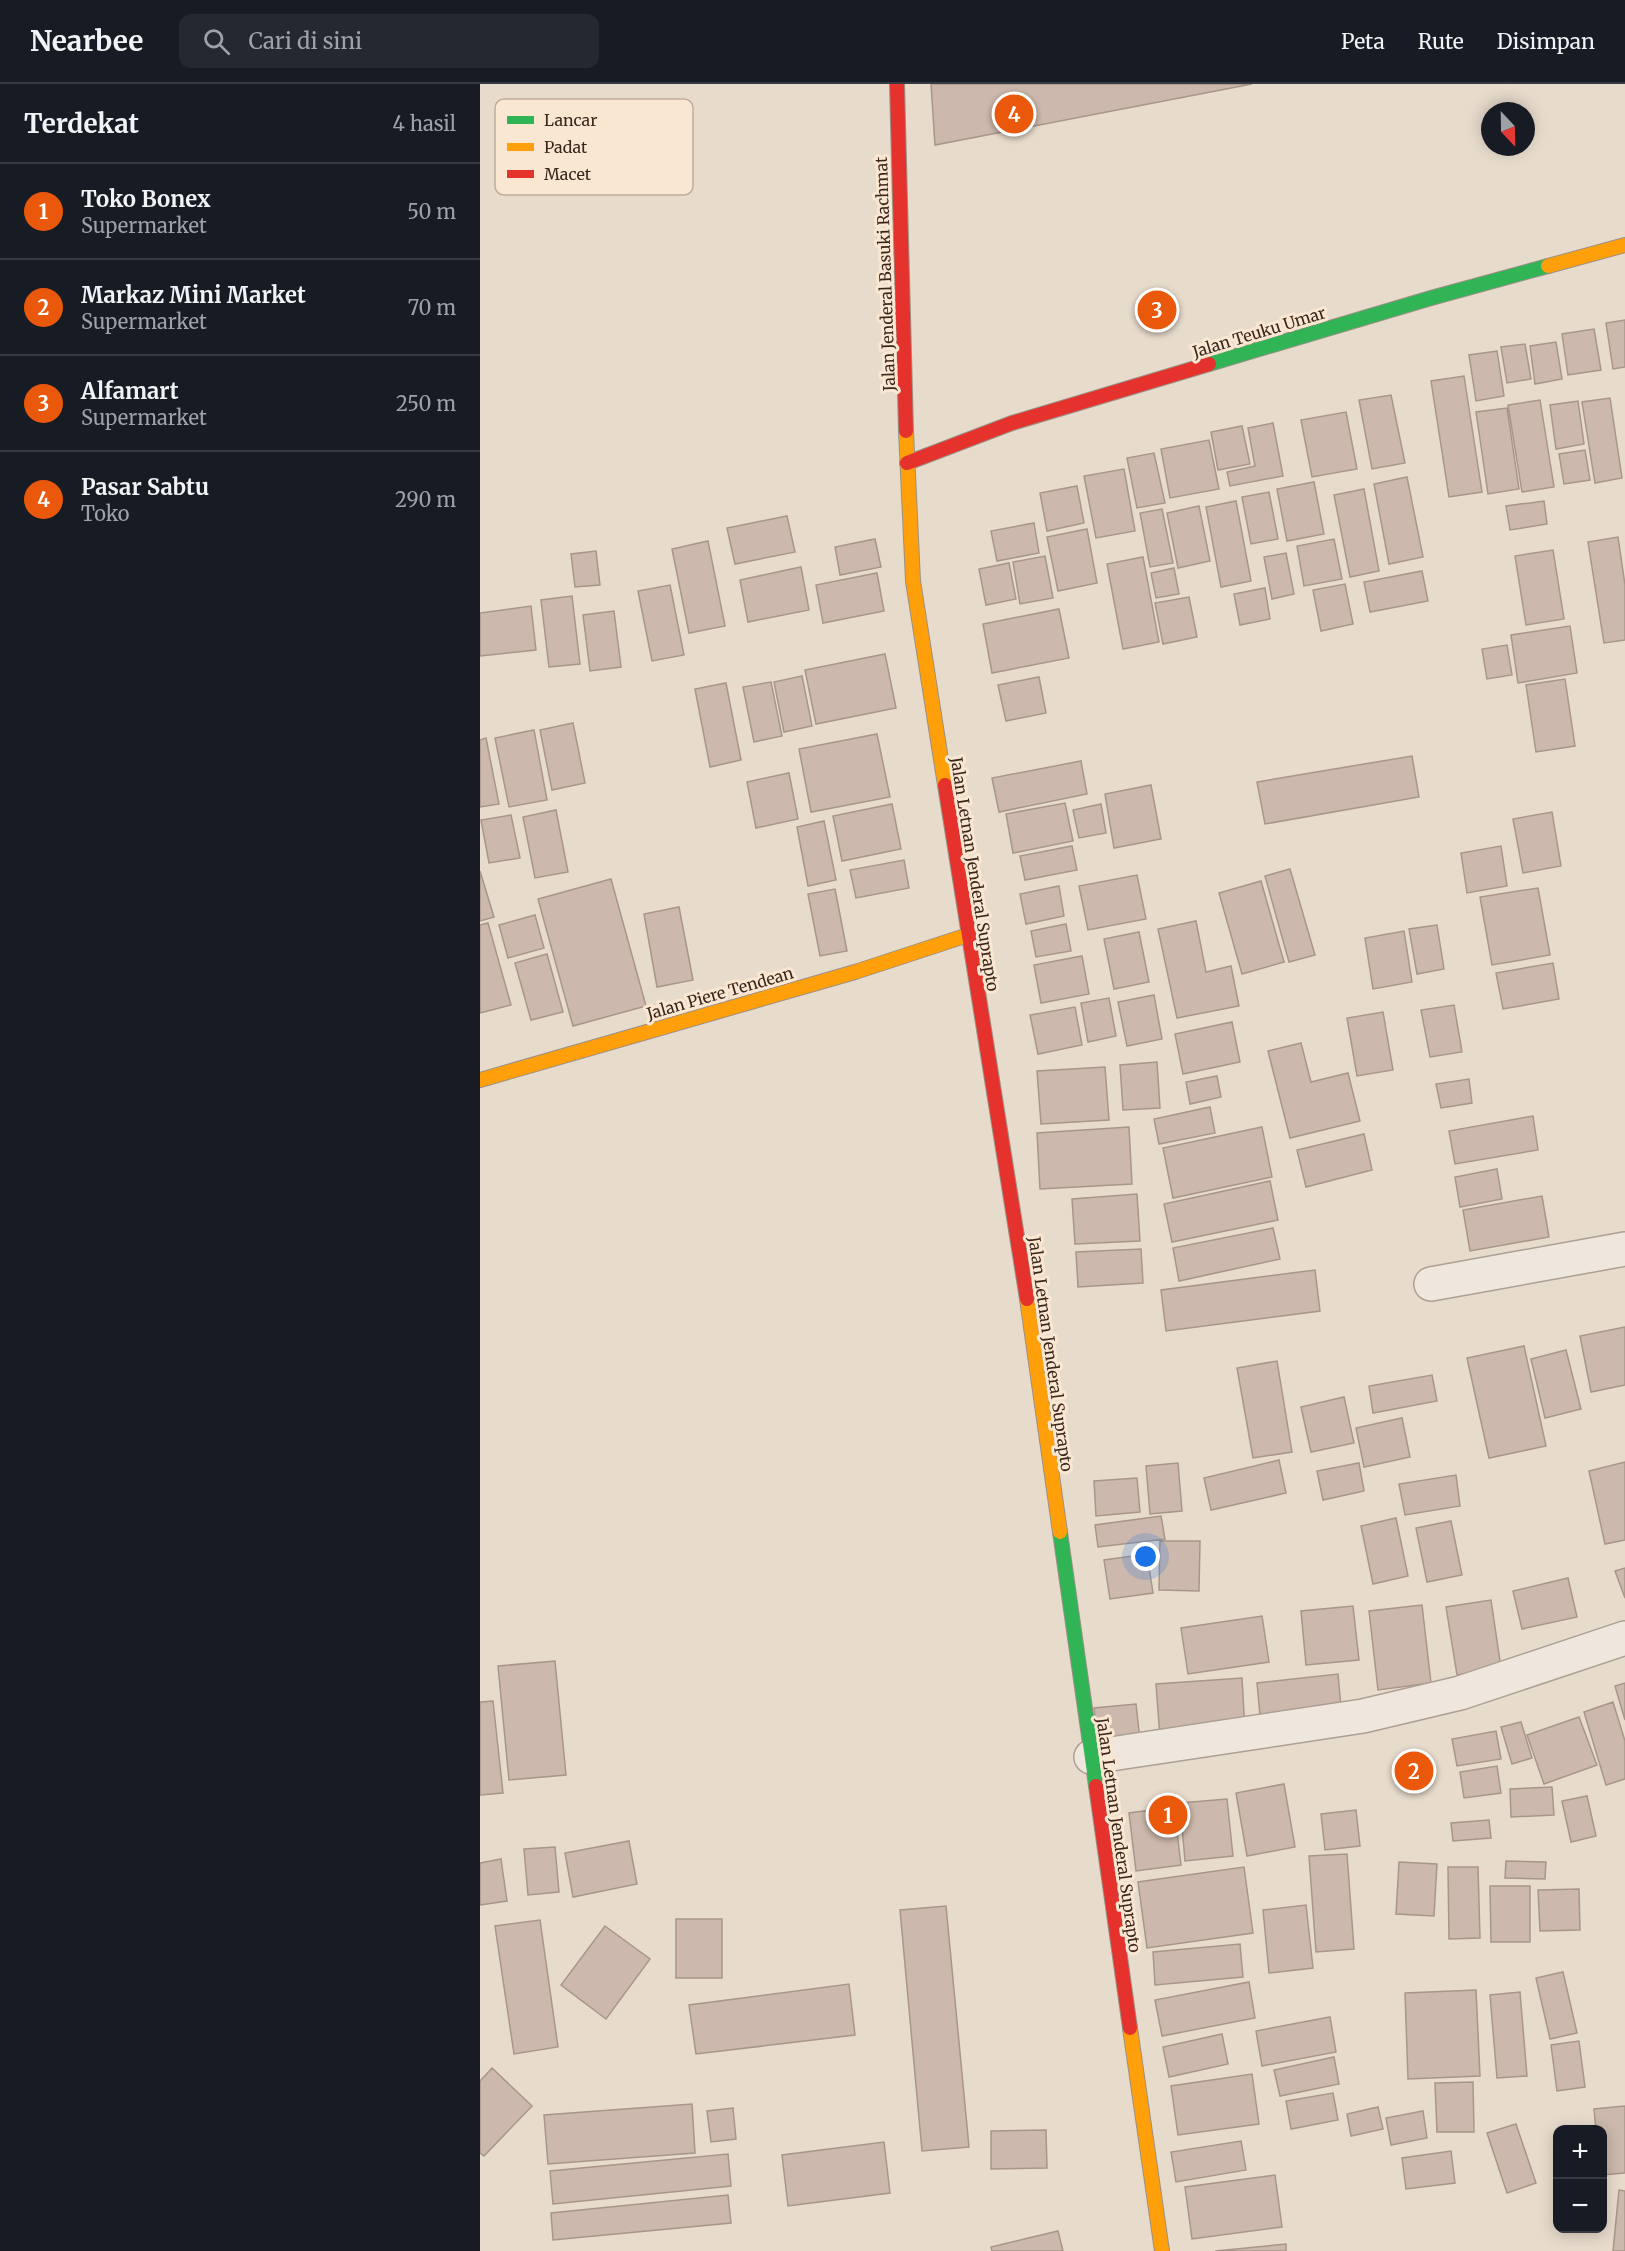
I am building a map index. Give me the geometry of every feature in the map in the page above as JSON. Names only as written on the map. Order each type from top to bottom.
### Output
[{"type":"main road","name":"Jalan Jenderal Basuki Rachmat","points":[[897,84],[906,463]]},
{"type":"main road","name":"Jalan Teuku Umar","points":[[906,463],[1012,423],[1431,298],[1625,245]]},
{"type":"main road","name":"Jalan Letnan Jenderal Suprapto","points":[[906,463],[913,581],[1026,1292],[1162,2251]]},
{"type":"main road","name":"Jalan Piere Tendean","points":[[480,1080],[855,972],[968,935]]},
{"type":"street","points":[[1431,1284],[1625,1249]]},
{"type":"street","points":[[1091,1758],[1363,1716],[1460,1693],[1625,1638]]},
{"type":"building","points":[[931,84],[1252,84],[935,145]]},
{"type":"building","points":[[1625,320],[1625,367],[1613,369],[1606,323]]},
{"type":"building","points":[[1594,329],[1601,370],[1568,375],[1562,334]]},
{"type":"building","points":[[1556,342],[1562,379],[1535,384],[1530,346]]},
{"type":"building","points":[[1525,344],[1531,379],[1507,383],[1501,347]]},
{"type":"building","points":[[1497,351],[1504,396],[1476,401],[1469,355]]},
{"type":"building","points":[[1464,376],[1482,492],[1449,497],[1431,381]]},
{"type":"building","points":[[1391,395],[1405,463],[1372,469],[1359,400]]},
{"type":"building","points":[[1610,398],[1622,478],[1595,483],[1582,402]]},
{"type":"building","points":[[1540,400],[1554,487],[1522,492],[1508,405]]},
{"type":"building","points":[[1578,401],[1584,444],[1556,449],[1550,405]]},
{"type":"building","points":[[1507,408],[1519,489],[1488,494],[1476,412]]},
{"type":"building","points":[[1346,412],[1357,469],[1312,477],[1301,420]]},
{"type":"building","points":[[1273,423],[1283,476],[1230,486],[1227,472],[1255,466],[1248,428]]},
{"type":"building","points":[[1242,426],[1250,464],[1218,470],[1211,432]]},
{"type":"building","points":[[1209,440],[1219,489],[1170,498],[1161,449]]},
{"type":"building","points":[[1585,450],[1590,480],[1564,484],[1559,454]]},
{"type":"building","points":[[1154,453],[1165,503],[1137,508],[1127,458]]},
{"type":"building","points":[[1124,469],[1135,531],[1096,538],[1084,476]]},
{"type":"building","points":[[1407,477],[1423,557],[1389,564],[1374,484]]},
{"type":"building","points":[[1314,482],[1324,534],[1287,541],[1277,489]]},
{"type":"building","points":[[1077,486],[1084,523],[1047,531],[1040,493]]},
{"type":"building","points":[[1364,489],[1379,571],[1350,577],[1334,495]]},
{"type":"building","points":[[1269,492],[1278,539],[1251,544],[1242,497]]},
{"type":"building","points":[[1236,501],[1251,581],[1221,587],[1206,507]]},
{"type":"building","points":[[1544,501],[1547,524],[1510,530],[1506,506]]},
{"type":"building","points":[[1199,506],[1210,561],[1178,568],[1167,513]]},
{"type":"building","points":[[1162,509],[1173,563],[1150,567],[1140,513]]},
{"type":"building","points":[[787,516],[795,552],[735,564],[727,528]]},
{"type":"building","points":[[1034,523],[1039,553],[997,561],[991,531]]},
{"type":"building","points":[[1087,529],[1097,583],[1058,591],[1047,537]]},
{"type":"building","points":[[1618,537],[1625,585],[1625,640],[1604,643],[1588,542]]},
{"type":"building","points":[[875,539],[881,567],[840,575],[835,547]]},
{"type":"building","points":[[1334,539],[1342,579],[1304,586],[1297,546]]},
{"type":"building","points":[[708,541],[725,626],[689,633],[672,549]]},
{"type":"building","points":[[1553,550],[1564,619],[1526,625],[1515,556]]},
{"type":"building","points":[[596,551],[600,585],[575,587],[571,554]]},
{"type":"building","points":[[1286,553],[1294,594],[1272,599],[1264,557]]},
{"type":"building","points":[[1045,556],[1053,598],[1020,604],[1013,562]]},
{"type":"building","points":[[1143,557],[1159,642],[1123,649],[1107,564]]},
{"type":"building","points":[[1009,563],[1016,599],[986,605],[979,569]]},
{"type":"building","points":[[801,567],[809,610],[748,622],[740,580]]},
{"type":"building","points":[[1174,568],[1179,594],[1156,598],[1151,573]]},
{"type":"building","points":[[1422,571],[1428,601],[1370,612],[1364,582]]},
{"type":"building","points":[[877,573],[884,611],[823,623],[816,585]]},
{"type":"building","points":[[1345,584],[1353,624],[1321,631],[1313,590]]},
{"type":"building","points":[[670,585],[684,655],[652,661],[638,591]]},
{"type":"building","points":[[1265,588],[1270,619],[1240,625],[1234,594]]},
{"type":"building","points":[[572,596],[580,664],[549,667],[541,600]]},
{"type":"building","points":[[1189,597],[1197,637],[1163,644],[1155,603]]},
{"type":"building","points":[[531,606],[536,650],[480,656],[480,613]]},
{"type":"building","points":[[1059,609],[1069,658],[992,673],[983,624]]},
{"type":"building","points":[[614,611],[621,667],[590,671],[583,615]]},
{"type":"building","points":[[1570,626],[1577,673],[1518,683],[1511,635]]},
{"type":"building","points":[[1507,645],[1512,675],[1487,679],[1482,649]]},
{"type":"building","points":[[885,654],[896,708],[816,724],[805,670]]},
{"type":"building","points":[[802,676],[812,726],[784,732],[774,682]]},
{"type":"building","points":[[1039,677],[1046,713],[1006,721],[998,685]]},
{"type":"building","points":[[1565,679],[1575,746],[1536,752],[1526,685]]},
{"type":"building","points":[[771,682],[782,736],[754,742],[743,687]]},
{"type":"building","points":[[726,683],[741,760],[710,767],[695,689]]},
{"type":"building","points":[[573,723],[585,783],[552,790],[540,730]]},
{"type":"building","points":[[534,730],[547,800],[509,807],[495,738]]},
{"type":"building","points":[[877,734],[890,797],[811,812],[799,749]]},
{"type":"building","points":[[486,738],[499,804],[480,807],[480,740]]},
{"type":"building","points":[[1412,756],[1419,797],[1265,824],[1257,782]]},
{"type":"building","points":[[1081,761],[1087,794],[999,812],[992,778]]},
{"type":"building","points":[[789,773],[798,819],[756,828],[747,782]]},
{"type":"building","points":[[1151,785],[1161,839],[1114,848],[1105,794]]},
{"type":"building","points":[[1065,803],[1073,841],[1013,853],[1006,814]]},
{"type":"building","points":[[892,804],[901,849],[842,861],[833,816]]},
{"type":"building","points":[[1101,804],[1106,833],[1079,838],[1073,810]]},
{"type":"building","points":[[556,810],[568,872],[535,878],[523,817]]},
{"type":"building","points":[[1552,812],[1561,866],[1523,873],[1513,819]]},
{"type":"building","points":[[511,815],[520,858],[489,863],[481,820]]},
{"type":"building","points":[[824,821],[836,880],[808,886],[797,827]]},
{"type":"building","points":[[1072,846],[1077,870],[1025,880],[1020,856]]},
{"type":"building","points":[[1501,846],[1507,886],[1467,893],[1461,853]]},
{"type":"building","points":[[904,860],[909,888],[856,898],[850,870]]},
{"type":"building","points":[[1290,869],[1315,955],[1289,962],[1265,876]]},
{"type":"building","points":[[480,871],[494,917],[480,921]]},
{"type":"building","points":[[1137,875],[1146,919],[1088,930],[1079,886]]},
{"type":"building","points":[[611,879],[646,1006],[573,1026],[538,899]]},
{"type":"building","points":[[1261,881],[1284,962],[1242,974],[1219,893]]},
{"type":"building","points":[[1059,886],[1064,916],[1026,924],[1020,894]]},
{"type":"building","points":[[1538,888],[1550,955],[1492,965],[1480,897]]},
{"type":"building","points":[[835,889],[847,951],[820,956],[808,894]]},
{"type":"building","points":[[679,907],[693,980],[657,987],[644,914]]},
{"type":"building","points":[[535,915],[544,948],[508,958],[499,925]]},
{"type":"building","points":[[1196,921],[1206,972],[1231,966],[1239,1006],[1177,1018],[1158,929]]},
{"type":"building","points":[[488,923],[511,1005],[480,1013],[480,925]]},
{"type":"building","points":[[1066,924],[1071,951],[1036,957],[1031,931]]},
{"type":"building","points":[[1437,925],[1444,969],[1417,974],[1409,929]]},
{"type":"building","points":[[1404,931],[1412,982],[1373,989],[1365,938]]},
{"type":"building","points":[[1139,932],[1149,982],[1114,989],[1104,939]]},
{"type":"building","points":[[547,954],[563,1012],[531,1020],[515,963]]},
{"type":"building","points":[[1082,956],[1089,994],[1041,1003],[1034,965]]},
{"type":"building","points":[[1553,963],[1559,999],[1503,1009],[1496,973]]},
{"type":"building","points":[[1154,995],[1162,1039],[1127,1046],[1118,1002]]},
{"type":"building","points":[[1109,998],[1116,1036],[1088,1042],[1081,1003]]},
{"type":"building","points":[[1454,1005],[1462,1052],[1430,1057],[1421,1010]]},
{"type":"building","points":[[1075,1007],[1082,1045],[1038,1054],[1030,1015]]},
{"type":"building","points":[[1383,1012],[1393,1070],[1357,1076],[1347,1018]]},
{"type":"building","points":[[1232,1022],[1240,1062],[1183,1074],[1175,1034]]},
{"type":"building","points":[[1301,1043],[1311,1082],[1348,1073],[1360,1121],[1290,1138],[1268,1051]]},
{"type":"building","points":[[1157,1062],[1160,1108],[1123,1110],[1120,1065]]},
{"type":"building","points":[[1105,1067],[1109,1120],[1041,1124],[1037,1071]]},
{"type":"building","points":[[1217,1076],[1221,1097],[1190,1104],[1186,1082]]},
{"type":"building","points":[[1469,1079],[1472,1103],[1441,1108],[1436,1084]]},
{"type":"building","points":[[1210,1107],[1215,1133],[1159,1144],[1154,1119]]},
{"type":"building","points":[[1533,1116],[1538,1150],[1455,1164],[1449,1131]]},
{"type":"building","points":[[1129,1127],[1132,1184],[1040,1189],[1037,1133]]},
{"type":"building","points":[[1262,1127],[1272,1177],[1173,1198],[1163,1148]]},
{"type":"building","points":[[1364,1134],[1372,1170],[1306,1187],[1297,1150]]},
{"type":"building","points":[[1497,1169],[1502,1199],[1460,1207],[1455,1177]]},
{"type":"building","points":[[1270,1181],[1278,1220],[1172,1242],[1164,1204]]},
{"type":"building","points":[[1137,1194],[1140,1241],[1075,1244],[1072,1199]]},
{"type":"building","points":[[1542,1196],[1549,1237],[1470,1251],[1463,1210]]},
{"type":"building","points":[[1273,1228],[1280,1259],[1179,1281],[1173,1248]]},
{"type":"building","points":[[1141,1249],[1143,1283],[1078,1287],[1076,1252]]},
{"type":"building","points":[[1315,1270],[1320,1311],[1166,1331],[1161,1290]]},
{"type":"building","points":[[1625,1327],[1625,1385],[1591,1392],[1580,1336]]},
{"type":"building","points":[[1524,1346],[1546,1446],[1489,1458],[1467,1358]]},
{"type":"building","points":[[1566,1350],[1581,1409],[1545,1418],[1531,1359]]},
{"type":"building","points":[[1277,1361],[1292,1452],[1253,1458],[1237,1368]]},
{"type":"building","points":[[1432,1375],[1437,1401],[1373,1413],[1369,1386]]},
{"type":"building","points":[[1344,1397],[1354,1443],[1311,1452],[1301,1407]]},
{"type":"building","points":[[1402,1418],[1410,1457],[1364,1467],[1356,1428]]},
{"type":"building","points":[[1279,1460],[1286,1493],[1211,1510],[1204,1478]]},
{"type":"building","points":[[1625,1462],[1625,1540],[1605,1544],[1589,1471]]},
{"type":"building","points":[[1178,1463],[1182,1511],[1150,1514],[1146,1466]]},
{"type":"building","points":[[1359,1463],[1364,1491],[1323,1500],[1317,1471]]},
{"type":"building","points":[[1456,1475],[1460,1506],[1405,1515],[1399,1484]]},
{"type":"building","points":[[1137,1478],[1140,1512],[1096,1516],[1094,1481]]},
{"type":"building","points":[[1161,1516],[1165,1539],[1098,1547],[1095,1525]]},
{"type":"building","points":[[1396,1518],[1408,1576],[1373,1584],[1361,1526]]},
{"type":"building","points":[[1451,1521],[1462,1575],[1427,1582],[1416,1528]]},
{"type":"building","points":[[1160,1541],[1200,1541],[1199,1591],[1159,1590]]},
{"type":"building","points":[[1147,1554],[1153,1593],[1110,1599],[1104,1560]]},
{"type":"building","points":[[1625,1568],[1625,1598],[1615,1571]]},
{"type":"building","points":[[1568,1578],[1577,1617],[1522,1629],[1513,1591]]},
{"type":"building","points":[[1491,1600],[1501,1668],[1457,1675],[1446,1607]]},
{"type":"building","points":[[1422,1605],[1431,1683],[1378,1690],[1369,1611]]},
{"type":"building","points":[[1353,1606],[1359,1660],[1306,1665],[1301,1611]]},
{"type":"building","points":[[1262,1616],[1269,1662],[1188,1674],[1181,1628]]},
{"type":"building","points":[[555,1661],[566,1775],[509,1780],[498,1666]]},
{"type":"building","points":[[1338,1674],[1342,1718],[1261,1726],[1257,1683]]},
{"type":"building","points":[[1242,1678],[1245,1731],[1160,1738],[1156,1684]]},
{"type":"building","points":[[1625,1683],[1625,1720],[1615,1686]]},
{"type":"building","points":[[493,1701],[503,1793],[480,1795],[480,1702]]},
{"type":"building","points":[[1613,1702],[1625,1741],[1625,1779],[1606,1785],[1584,1712]]},
{"type":"building","points":[[1136,1704],[1140,1740],[1098,1744],[1094,1708]]},
{"type":"building","points":[[1579,1717],[1597,1765],[1544,1784],[1527,1735]]},
{"type":"building","points":[[1521,1722],[1532,1758],[1512,1764],[1501,1727]]},
{"type":"building","points":[[1496,1731],[1501,1759],[1457,1766],[1452,1739]]},
{"type":"building","points":[[1497,1766],[1501,1793],[1464,1798],[1460,1772]]},
{"type":"building","points":[[1284,1784],[1295,1847],[1247,1856],[1236,1793]]},
{"type":"building","points":[[1552,1787],[1554,1815],[1511,1817],[1510,1789]]},
{"type":"building","points":[[1587,1796],[1596,1836],[1571,1842],[1562,1801]]},
{"type":"building","points":[[1227,1799],[1233,1856],[1185,1861],[1180,1803]]},
{"type":"building","points":[[1174,1807],[1181,1865],[1136,1871],[1129,1813]]},
{"type":"building","points":[[1356,1810],[1360,1846],[1325,1850],[1321,1814]]},
{"type":"building","points":[[1489,1820],[1491,1838],[1453,1841],[1451,1823]]},
{"type":"building","points":[[629,1841],[637,1884],[573,1897],[565,1853]]},
{"type":"building","points":[[555,1847],[559,1892],[528,1895],[524,1849]]},
{"type":"building","points":[[1347,1854],[1354,1949],[1316,1952],[1309,1856]]},
{"type":"building","points":[[501,1859],[507,1901],[480,1905],[480,1863]]},
{"type":"building","points":[[1506,1861],[1546,1862],[1545,1879],[1505,1878]]},
{"type":"building","points":[[1399,1862],[1437,1864],[1434,1916],[1396,1914]]},
{"type":"building","points":[[1244,1867],[1253,1933],[1147,1948],[1138,1882]]},
{"type":"building","points":[[1448,1867],[1478,1867],[1480,1938],[1449,1939]]},
{"type":"building","points":[[1490,1886],[1530,1886],[1530,1942],[1491,1942]]},
{"type":"building","points":[[1579,1889],[1580,1930],[1540,1931],[1538,1890]]},
{"type":"building","points":[[1306,1905],[1313,1968],[1269,1973],[1263,1910]]},
{"type":"building","points":[[946,1906],[969,2147],[922,2151],[900,1910]]},
{"type":"building","points":[[676,1919],[722,1919],[722,1978],[676,1978]]},
{"type":"building","points":[[540,1920],[558,2047],[514,2054],[495,1926]]},
{"type":"building","points":[[605,1926],[650,1959],[606,2019],[561,1985]]},
{"type":"building","points":[[1240,1944],[1243,1977],[1155,1985],[1153,1952]]},
{"type":"building","points":[[1563,1972],[1577,2033],[1550,2039],[1536,1978]]},
{"type":"building","points":[[1249,1982],[1255,2018],[1162,2036],[1155,2000]]},
{"type":"building","points":[[849,1984],[855,2035],[696,2054],[689,2005]]},
{"type":"building","points":[[1476,1990],[1480,2076],[1408,2079],[1405,1993]]},
{"type":"building","points":[[1520,1992],[1527,2076],[1497,2078],[1490,1995]]},
{"type":"building","points":[[1330,2017],[1336,2052],[1262,2066],[1256,2031]]},
{"type":"building","points":[[1222,2034],[1228,2064],[1169,2077],[1163,2047]]},
{"type":"building","points":[[1579,2041],[1585,2087],[1557,2091],[1551,2045]]},
{"type":"building","points":[[1334,2057],[1339,2084],[1280,2096],[1274,2070]]},
{"type":"building","points":[[492,2068],[532,2106],[484,2156],[480,2153],[480,2081]]},
{"type":"building","points":[[1252,2074],[1259,2124],[1178,2135],[1171,2086]]},
{"type":"building","points":[[1473,2082],[1474,2132],[1437,2132],[1435,2083]]},
{"type":"building","points":[[1333,2093],[1338,2120],[1291,2129],[1286,2101]]},
{"type":"building","points":[[692,2104],[695,2153],[548,2164],[544,2115]]},
{"type":"building","points":[[1625,2106],[1625,2173],[1607,2175],[1607,2125],[1596,2125],[1594,2109]]},
{"type":"building","points":[[1378,2107],[1383,2129],[1351,2136],[1347,2114]]},
{"type":"building","points":[[733,2108],[736,2139],[711,2142],[707,2111]]},
{"type":"building","points":[[1423,2111],[1427,2138],[1391,2145],[1386,2118]]},
{"type":"building","points":[[1516,2124],[1536,2183],[1507,2193],[1487,2133]]},
{"type":"building","points":[[1046,2130],[1047,2168],[991,2169],[991,2131]]},
{"type":"building","points":[[1241,2141],[1246,2170],[1176,2182],[1171,2152]]},
{"type":"building","points":[[884,2142],[890,2193],[788,2206],[782,2155]]},
{"type":"building","points":[[1451,2151],[1455,2183],[1406,2189],[1402,2158]]},
{"type":"building","points":[[728,2154],[731,2186],[553,2204],[550,2171]]},
{"type":"building","points":[[1275,2175],[1282,2227],[1192,2239],[1185,2187]]},
{"type":"building","points":[[1619,2190],[1625,2191],[1625,2251],[1613,2251]]},
{"type":"building","points":[[728,2195],[731,2223],[553,2240],[551,2213]]},
{"type":"building","points":[[1058,2231],[1063,2251],[992,2251],[991,2247]]},
{"type":"building","points":[[1286,2244],[1286,2251],[1215,2251]]},
{"type":"traffic: fast","points":[[1209,364],[1548,266]]},
{"type":"traffic: fast","points":[[1060,1532],[1096,1786]]},
{"type":"traffic: slow","points":[[1548,266],[1625,245]]},
{"type":"traffic: slow","points":[[906,431],[913,581],[945,785]]},
{"type":"traffic: slow","points":[[480,1080],[855,972],[968,935]]},
{"type":"traffic: slow","points":[[1027,1299],[1060,1532]]},
{"type":"traffic: slow","points":[[1130,2028],[1162,2251]]},
{"type":"traffic: jam","points":[[897,84],[906,431]]},
{"type":"traffic: jam","points":[[907,463],[1012,423],[1209,364]]},
{"type":"traffic: jam","points":[[945,785],[1027,1299]]},
{"type":"traffic: jam","points":[[1096,1786],[1130,2028]]},
{"type":"place","name":"Pasar Sabtu","points":[[1014,114]]},
{"type":"place","name":"Alfamart","points":[[1157,310]]},
{"type":"place","name":"Markaz Mini Market","points":[[1414,1771]]},
{"type":"place","name":"Toko Bonex","points":[[1168,1815]]}]
